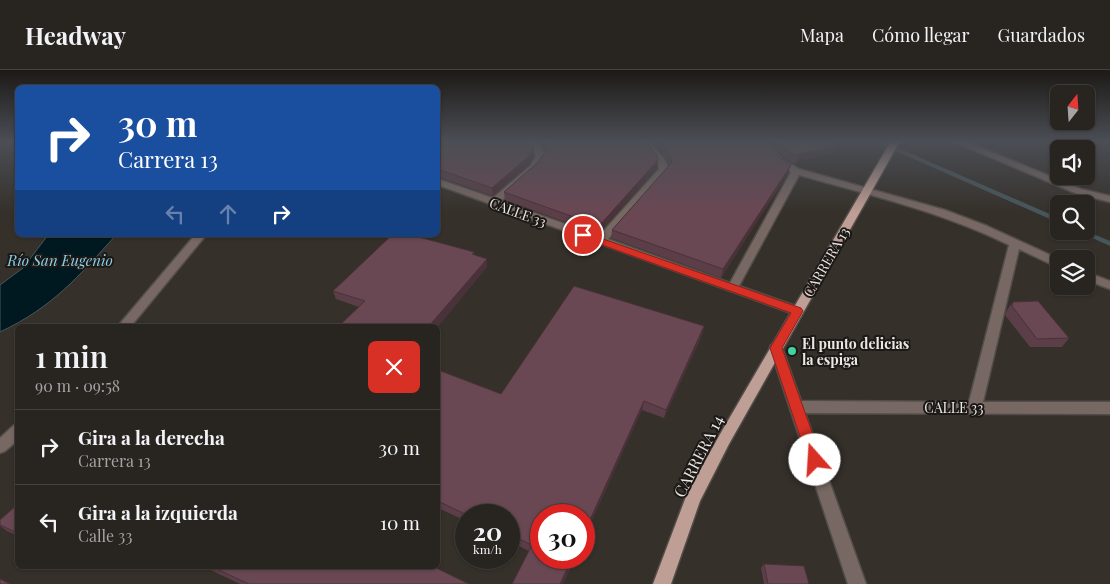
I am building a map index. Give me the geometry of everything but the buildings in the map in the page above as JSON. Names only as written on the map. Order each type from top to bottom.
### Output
[{"type":"main road","name":"CARRERA 13","points":[[776,348],[882,165]]},
{"type":"main road","name":"CARRERA 14","points":[[662,584],[693,499],[776,348]]},
{"type":"street","points":[[493,203],[535,165]]},
{"type":"street","points":[[601,241],[664,169],[663,165]]},
{"type":"street","points":[[787,165],[796,170],[941,212],[983,228],[1050,260]]},
{"type":"street","points":[[1013,165],[1078,191],[1110,199]]},
{"type":"street","points":[[732,289],[796,170]]},
{"type":"street","name":"CALLE 33","points":[[440,183],[797,311]]},
{"type":"street","points":[[126,324],[199,237]]},
{"type":"street","points":[[975,406],[1015,243]]},
{"type":"street","points":[[1095,279],[1110,285]]},
{"type":"street","points":[[776,348],[798,407],[857,584]]},
{"type":"street","name":"CALLE 33","points":[[798,407],[975,406],[1110,408]]},
{"type":"street","points":[[0,447],[15,433]]},
{"type":"water","name":"Río San Eugenio","points":[[46,237],[114,237],[64,290],[35,312],[0,332],[0,285],[23,268]]},
{"type":"waterway","points":[[931,165],[1050,217]]},
{"type":"waterway","points":[[1095,237],[1110,244]]},
{"type":"place","name":"El punto delicias la espiga","points":[[792,351]]},
{"type":"route","points":[[583,235],[797,311],[776,348],[815,460]]}]
